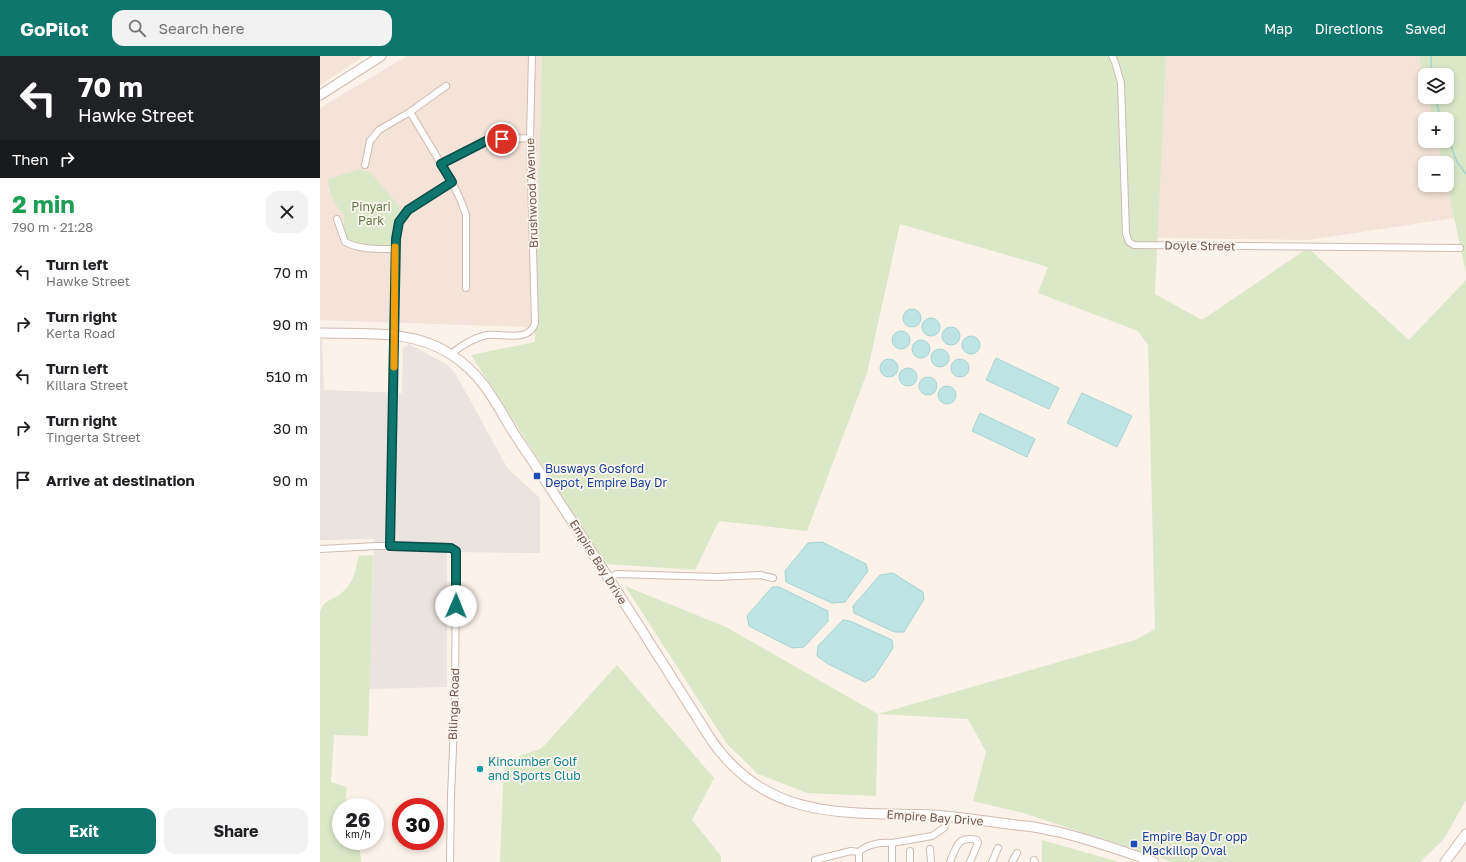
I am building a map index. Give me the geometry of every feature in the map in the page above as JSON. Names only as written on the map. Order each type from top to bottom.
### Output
[{"type":"main road","points":[[320,95],[381,56]]},
{"type":"main road","name":"Empire Bay Drive","points":[[320,333],[395,334],[418,338],[451,354],[473,372],[488,390],[512,430],[712,741],[725,758],[740,772],[767,792],[798,805],[816,809],[868,813],[874,815],[948,816],[1026,825],[1089,840],[1154,862]]},
{"type":"main road","points":[[925,810],[941,812],[948,816],[952,814],[964,815],[970,813]]},
{"type":"main road","name":"Empire Bay Drive","points":[[868,813],[944,810],[1021,822],[1026,825]]},
{"type":"main road","points":[[1445,862],[1466,834]]},
{"type":"street","name":"Brushwood Avenue","points":[[451,354],[462,345],[474,339],[488,335],[523,334],[533,329],[535,323],[530,138],[532,56]]},
{"type":"street","name":"Doyle Street","points":[[1112,56],[1116,62],[1121,82],[1126,234],[1129,242],[1134,246],[1460,248]]},
{"type":"street","points":[[365,165],[370,141],[379,130],[410,112],[446,86]]},
{"type":"street","points":[[410,112],[462,201],[466,215],[466,288]]},
{"type":"street","points":[[441,164],[488,140],[530,138]]},
{"type":"street","points":[[320,549],[390,546],[396,239],[399,222],[408,210],[452,182]]},
{"type":"street","points":[[337,219],[345,242],[355,247],[362,248],[395,249]]},
{"type":"street","name":"Bilinga Road","points":[[390,546],[451,548],[456,551],[455,700],[450,862]]},
{"type":"street","points":[[609,579],[616,574],[717,577],[760,576],[773,578]]},
{"type":"street","points":[[859,862],[859,852],[863,848],[886,842],[892,843],[932,836],[944,828],[948,816]]},
{"type":"street","points":[[950,862],[959,843],[963,839],[969,838],[977,840],[978,843],[970,862]]},
{"type":"street","points":[[892,843],[892,862]]},
{"type":"street","points":[[992,862],[998,848]]},
{"type":"street","points":[[930,849],[931,862]]},
{"type":"street","points":[[815,860],[851,851],[859,852]]},
{"type":"street","points":[[910,851],[910,862]]},
{"type":"street","points":[[1012,862],[1017,853]]},
{"type":"shaded area","points":[[320,56],[364,56],[320,85]]},
{"type":"shaded area","points":[[407,56],[542,56],[535,332],[526,327],[320,320],[320,108]],"holes":[[[361,169],[366,171],[343,228],[344,215],[340,212],[328,189]]]},
{"type":"shaded area","points":[[1166,56],[1419,56],[1422,68],[1418,68],[1418,104],[1430,104],[1431,112],[1418,112],[1418,148],[1439,148],[1440,156],[1418,156],[1418,192],[1448,192],[1454,218],[1308,240],[1157,238]]},
{"type":"shaded area","points":[[320,340],[322,340],[324,390],[402,393],[403,348],[409,344],[448,365],[455,373],[508,469],[540,498],[540,553],[447,552],[447,687],[369,689],[374,539],[320,540]]},
{"type":"green space","points":[[542,56],[1166,56],[1155,294],[1202,320],[1308,248],[1409,340],[1466,280],[1466,800],[1444,839],[1420,862],[1173,862],[1023,813],[973,801],[986,752],[968,719],[878,714],[1135,640],[1155,629],[1148,345],[1138,331],[1038,293],[1048,267],[900,224],[867,373],[807,531],[719,521],[695,570],[606,564],[471,355],[535,342]]},
{"type":"green space","points":[[1419,56],[1466,56],[1466,273],[1449,192],[1454,192],[1454,156],[1440,156],[1439,148],[1454,148],[1454,112],[1431,112],[1430,104],[1454,104],[1454,68],[1422,68]]},
{"type":"green space","name":"Pinyari Park","points":[[361,169],[371,173],[403,211],[396,223],[393,245],[371,247],[358,245],[352,243],[344,234],[344,215],[329,189],[328,179]]},
{"type":"green space","points":[[373,555],[368,736],[334,735],[331,782],[347,787],[346,798],[332,798],[332,850],[360,850],[361,862],[320,862],[320,612],[324,604],[341,594],[350,583],[354,575],[359,556]]},
{"type":"green space","points":[[625,586],[726,627],[878,714],[876,796],[807,793],[758,774],[727,744]]},
{"type":"green space","points":[[617,665],[714,778],[692,820],[721,856],[721,862],[500,862],[504,762],[542,748]]},
{"type":"green space","points":[[1042,840],[1119,862],[1042,862]]},
{"type":"water","points":[[908,309],[916,309],[921,314],[919,325],[916,327],[908,327],[903,322],[903,314]]},
{"type":"water","points":[[927,318],[935,318],[940,323],[938,334],[935,336],[927,336],[922,331],[922,323]]},
{"type":"water","points":[[947,327],[955,327],[960,332],[958,343],[955,345],[947,345],[942,340],[942,332]]},
{"type":"water","points":[[897,331],[905,331],[910,336],[908,347],[905,349],[897,349],[892,344],[892,336]]},
{"type":"water","points":[[967,336],[975,336],[980,341],[978,352],[975,354],[967,354],[962,349],[962,341]]},
{"type":"water","points":[[917,340],[925,340],[930,345],[928,356],[925,358],[917,358],[912,353],[912,345]]},
{"type":"water","points":[[936,349],[944,349],[949,354],[947,365],[944,367],[936,367],[931,362],[931,354]]},
{"type":"water","points":[[996,358],[1059,388],[1049,409],[986,380]]},
{"type":"water","points":[[885,359],[893,359],[898,364],[896,375],[893,377],[885,377],[880,372],[880,364]]},
{"type":"water","points":[[956,359],[964,359],[969,364],[967,375],[964,377],[956,377],[951,372],[951,364]]},
{"type":"water","points":[[904,368],[912,368],[917,373],[915,384],[912,386],[904,386],[899,381],[899,373]]},
{"type":"water","points":[[924,377],[932,377],[937,382],[935,393],[932,395],[924,395],[919,390],[919,382]]},
{"type":"water","points":[[943,386],[951,386],[956,391],[954,402],[951,404],[943,404],[938,399],[938,391]]},
{"type":"water","points":[[1082,393],[1132,416],[1117,447],[1067,423]]},
{"type":"water","points":[[980,413],[1035,439],[1027,457],[972,431]]},
{"type":"water","points":[[822,542],[866,564],[868,571],[845,602],[832,603],[786,582],[785,571],[808,543]]},
{"type":"water","points":[[893,573],[923,592],[924,599],[904,632],[894,632],[854,613],[853,606],[880,575]]},
{"type":"water","points":[[772,587],[779,587],[828,611],[828,621],[804,647],[792,648],[749,626],[747,616]]},
{"type":"water","points":[[843,620],[850,621],[892,640],[893,648],[874,677],[865,682],[828,664],[817,656],[818,646]]},
{"type":"waterway","points":[[1431,56],[1431,68]]},
{"type":"waterway","points":[[1437,104],[1439,112]]},
{"type":"waterway","points":[[1452,148],[1457,162],[1466,174]]},
{"type":"slow traffic","points":[[394,367],[395,247]]},
{"type":"place","name":"Busways Gosford Depot, Empire Bay Dr","points":[[537,476]]},
{"type":"place","name":"Kincumber Golf and Sports Club","points":[[480,769]]},
{"type":"place","name":"Empire Bay Dr opp Mackillop Oval","points":[[1134,844]]},
{"type":"route","points":[[456,606],[456,551],[451,548],[390,546],[396,239],[399,222],[408,210],[452,182],[441,164],[488,140],[502,139]]}]
